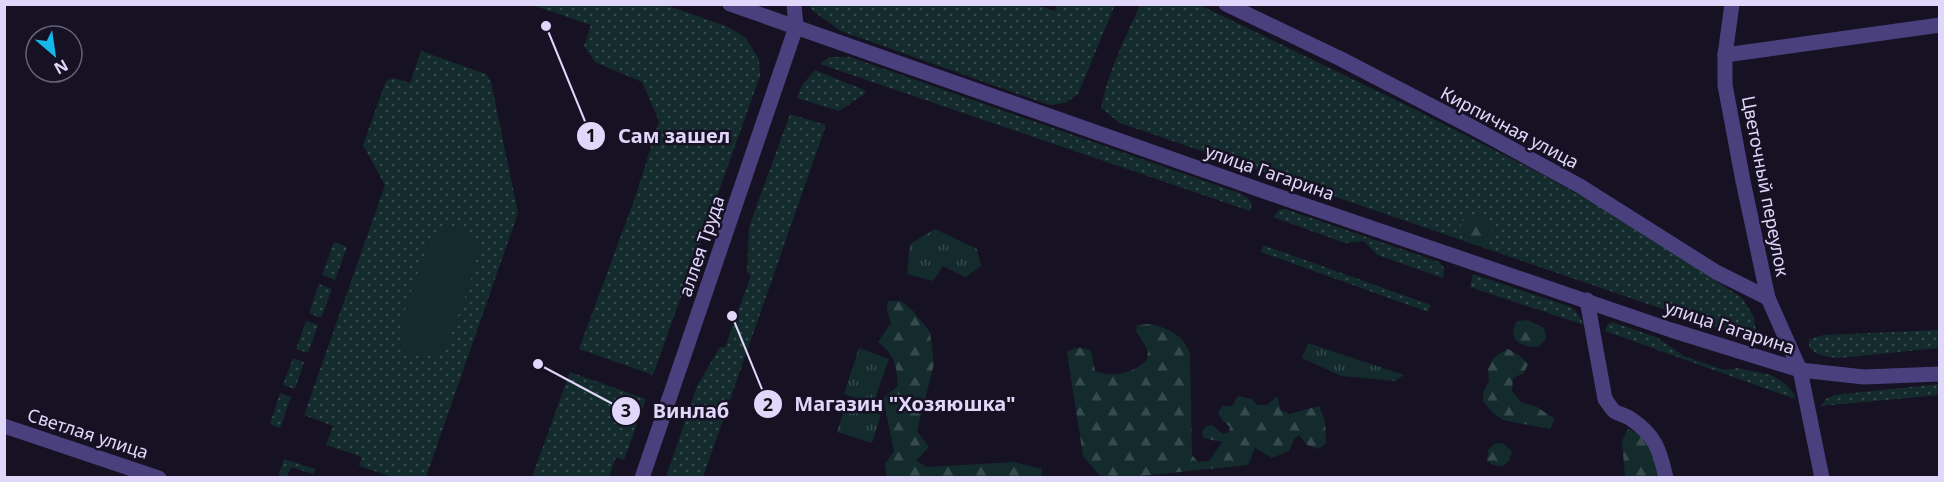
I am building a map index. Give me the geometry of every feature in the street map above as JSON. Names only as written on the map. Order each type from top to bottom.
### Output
[{"type":"street","name":"улица Гагарина","points":[[730,4],[1266,192],[1671,330],[1800,370],[1864,377],[1940,375]]},
{"type":"street","points":[[794,4],[796,27]]},
{"type":"street","name":"Кирпичная улица","points":[[1226,4],[1341,59],[1489,136],[1580,186],[1716,272],[1768,298]]},
{"type":"street","name":"Цветочный переулок","points":[[1732,4],[1725,55],[1727,96],[1743,181],[1768,298],[1800,370],[1822,477]]},
{"type":"street","points":[[1725,55],[1940,24]]},
{"type":"street","name":"аллея Труда","points":[[642,477],[796,27]]},
{"type":"street","points":[[1587,300],[1605,399],[1615,412],[1627,416],[1644,428],[1660,451],[1666,477]]},
{"type":"street","name":"Светлая улица","points":[[4,426],[159,477]]},
{"type":"green space","points":[[532,5],[666,5],[726,26],[745,37],[759,59],[760,76],[653,375],[579,349],[636,195],[659,121],[642,82],[595,62],[584,46],[591,25]]},
{"type":"green space","points":[[809,5],[1037,5],[1055,11],[1057,5],[1115,5],[1078,94],[1065,103],[1049,105],[841,31],[813,11]]},
{"type":"green space","points":[[1140,5],[1200,5],[1536,171],[1621,218],[1742,298],[1754,317],[1756,332],[1747,338],[1120,123],[1101,108],[1112,68]]},
{"type":"green space","points":[[421,51],[486,74],[491,82],[518,213],[426,477],[392,477],[359,466],[362,457],[326,445],[333,426],[304,415],[385,185],[363,145],[386,81],[393,78],[410,83]]},
{"type":"green space","points":[[829,57],[850,57],[1239,193],[1248,198],[1252,204],[1250,211],[820,64]]},
{"type":"green space","points":[[815,70],[862,89],[866,93],[839,111],[797,98],[802,85]]},
{"type":"green space","points":[[790,114],[826,125],[703,477],[666,477],[697,386],[720,347],[725,347],[751,276],[747,272],[749,227]]},
{"type":"green space","points":[[1285,209],[1439,262],[1444,268],[1443,278],[1377,255],[1364,241],[1345,243],[1273,217],[1279,210]]},
{"type":"green space","points":[[1469,214],[1486,218],[1492,231],[1488,242],[1476,245],[1465,242],[1460,233],[1461,221]]},
{"type":"green space","points":[[454,227],[468,233],[476,241],[478,253],[475,266],[445,346],[434,355],[417,355],[408,350],[401,339],[404,313],[433,237],[438,232]]},
{"type":"green space","points":[[935,229],[977,249],[981,266],[965,277],[943,266],[933,281],[907,274],[910,244]]},
{"type":"green space","points":[[334,242],[347,247],[335,280],[322,275]]},
{"type":"green space","points":[[1263,245],[1431,305],[1428,312],[1261,252]]},
{"type":"green space","points":[[1473,274],[1571,307],[1584,325],[1470,287]]},
{"type":"green space","points":[[319,284],[332,289],[321,318],[309,313]]},
{"type":"green space","points":[[888,301],[901,301],[913,311],[930,332],[934,364],[917,431],[929,447],[916,461],[927,467],[1014,462],[1042,469],[1041,477],[887,477],[885,464],[894,451],[883,398],[898,386],[894,361],[878,342],[891,323],[887,310]]},
{"type":"green space","points":[[1528,320],[1544,328],[1546,339],[1538,347],[1526,346],[1514,338],[1513,333],[1517,321]]},
{"type":"green space","points":[[306,321],[318,325],[308,353],[296,349]]},
{"type":"green space","points":[[1612,322],[1656,337],[1684,356],[1724,370],[1738,368],[1771,375],[1786,384],[1795,395],[1795,399],[1605,331],[1607,325]]},
{"type":"green space","points":[[1148,324],[1174,333],[1184,342],[1190,354],[1192,455],[1198,462],[1209,461],[1222,442],[1203,438],[1202,432],[1206,426],[1212,425],[1223,434],[1229,432],[1230,427],[1218,413],[1222,406],[1232,406],[1238,396],[1252,399],[1257,405],[1267,405],[1277,396],[1281,410],[1289,414],[1319,406],[1325,420],[1326,444],[1318,449],[1307,445],[1299,435],[1294,439],[1289,451],[1272,458],[1255,448],[1248,465],[1131,477],[1099,475],[1083,456],[1067,352],[1079,348],[1091,351],[1095,371],[1102,373],[1116,374],[1135,369],[1147,360],[1148,350],[1136,331],[1137,325]]},
{"type":"green space","points":[[1939,330],[1939,348],[1839,358],[1819,354],[1809,347],[1809,339],[1824,335]]},
{"type":"green space","points":[[1308,343],[1404,375],[1395,381],[1341,376],[1302,358]]},
{"type":"green space","points":[[859,348],[889,359],[873,404],[844,394]]},
{"type":"green space","points":[[1508,349],[1528,364],[1524,373],[1513,378],[1512,391],[1521,402],[1537,407],[1555,419],[1550,429],[1503,420],[1483,401],[1483,392],[1489,381],[1488,369],[1494,357]]},
{"type":"green space","points":[[293,358],[304,362],[295,389],[283,385]]},
{"type":"green space","points":[[570,372],[646,399],[624,460],[616,457],[609,477],[532,477]]},
{"type":"green space","points":[[1939,384],[1939,395],[1821,406],[1826,399],[1834,395]]},
{"type":"green space","points":[[280,393],[291,397],[280,428],[270,424]]},
{"type":"green space","points":[[846,403],[881,415],[872,443],[837,432]]},
{"type":"green space","points":[[1628,429],[1641,437],[1650,448],[1658,477],[1625,477],[1622,441]]},
{"type":"green space","points":[[1502,443],[1512,451],[1509,461],[1503,466],[1493,465],[1487,461],[1488,450],[1494,444]]},
{"type":"green space","points":[[284,459],[315,469],[313,474],[291,467],[287,477],[278,477]]},
{"type":"place","name":"Сам зашел","points":[[546,26]]},
{"type":"place","name":"Магазин \"Хозяюшка\"","points":[[732,316]]},
{"type":"place","name":"Винлаб","points":[[538,364]]}]
